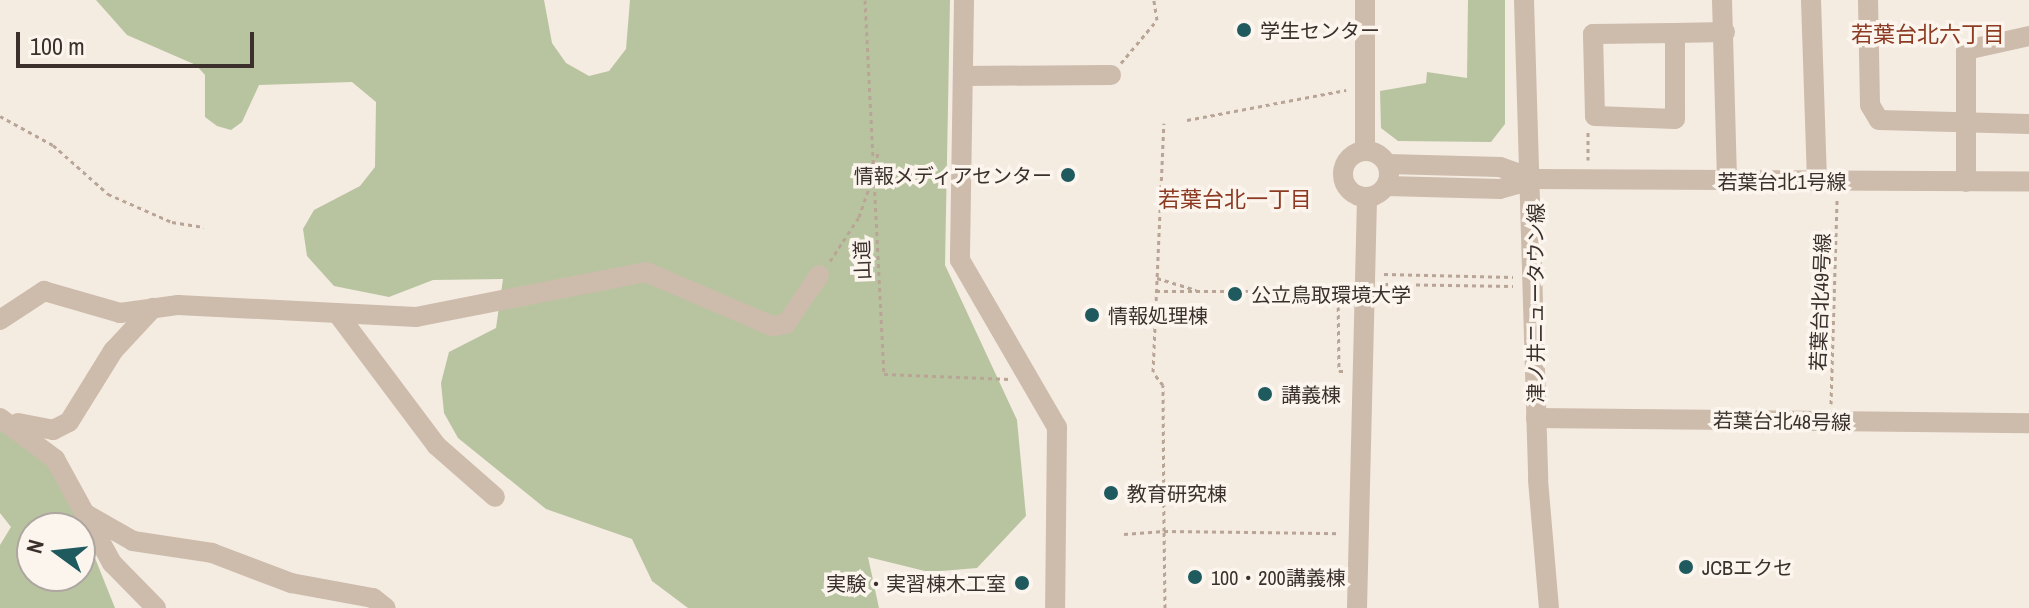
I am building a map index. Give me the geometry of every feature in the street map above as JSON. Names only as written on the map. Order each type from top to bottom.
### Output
[{"type":"street","points":[[964,0],[960,260],[1057,427],[1055,608]]},
{"type":"street","points":[[1365,0],[1365,151]]},
{"type":"street","name":"津ノ井ニュータウン線","points":[[1524,0],[1518,11],[1534,179],[1536,418],[1549,608]]},
{"type":"street","points":[[1722,0],[1727,180]]},
{"type":"street","points":[[1811,0],[1817,181]]},
{"type":"street","points":[[1868,0],[1870,105],[1879,120],[1966,125],[2029,124]]},
{"type":"street","points":[[1675,33],[1675,119],[1595,116],[1593,34],[1725,32]]},
{"type":"street","points":[[1966,182],[1971,44],[2029,36]]},
{"type":"street","points":[[963,76],[1111,75]]},
{"type":"street","points":[[1365,151],[1388,164],[1500,167],[1534,179]]},
{"type":"street","points":[[1365,151],[1349,157],[1343,172],[1346,187],[1367,198]]},
{"type":"street","points":[[1387,186],[1388,164]]},
{"type":"street","points":[[1367,198],[1387,186],[1500,189],[1534,179]]},
{"type":"street","name":"若葉台北1号線","points":[[1534,179],[2029,182]]},
{"type":"street","points":[[1357,608],[1367,198]]},
{"type":"street","points":[[0,320],[44,291],[120,313],[153,308],[416,317],[646,272],[772,326],[786,324],[819,275]]},
{"type":"street","points":[[4,420],[43,430],[69,422],[113,351],[153,308]]},
{"type":"street","points":[[337,313],[437,446],[495,497]]},
{"type":"street","name":"若葉台北48号線","points":[[1536,418],[2029,423]]},
{"type":"street","points":[[4,420],[55,459],[83,512]]},
{"type":"street","points":[[96,520],[133,541],[212,553],[291,583],[373,598],[386,608]]},
{"type":"street","points":[[96,534],[112,563],[156,608]]},
{"type":"path","name":"山道","points":[[865,0],[884,374],[1029,380]]},
{"type":"path","points":[[1111,75],[1157,20],[1154,0]]},
{"type":"path","points":[[1187,120],[1366,85]]},
{"type":"path","points":[[1588,160],[1588,115],[1595,116]]},
{"type":"path","points":[[0,116],[53,145],[108,194],[172,222],[204,227]]},
{"type":"path","points":[[1164,123],[1156,291],[1165,608]]},
{"type":"path","points":[[819,275],[859,217],[879,149]]},
{"type":"path","name":"若葉台北49号線","points":[[1831,408],[1837,196]]},
{"type":"path","points":[[1376,274],[1513,277]]},
{"type":"path","points":[[1156,277],[1199,291]]},
{"type":"path","points":[[1376,284],[1513,286]]},
{"type":"path","points":[[1156,291],[1338,291],[1339,371],[1353,371]]},
{"type":"path","points":[[1124,534],[1164,531],[1350,534]]},
{"type":"green space","points":[[96,0],[544,0],[552,43],[566,63],[589,76],[609,71],[626,49],[630,0],[950,0],[945,265],[1017,420],[1026,516],[977,568],[929,572],[868,557],[879,608],[688,608],[652,581],[632,539],[546,509],[458,438],[444,413],[441,383],[449,352],[496,328],[503,279],[433,280],[389,297],[334,286],[307,256],[303,229],[314,210],[360,186],[375,167],[376,102],[352,82],[259,85],[242,122],[231,130],[217,126],[205,117],[205,75],[196,65],[127,35]]},
{"type":"green space","points":[[1468,0],[1505,0],[1505,124],[1491,142],[1398,141],[1381,128],[1380,91],[1426,83],[1427,72],[1467,78]]},
{"type":"green space","points":[[0,427],[59,468],[77,512],[16,512],[16,592],[96,592],[96,560],[115,608],[0,608],[0,545],[11,527],[0,513]]},
{"type":"place","name":"学生センター","points":[[1244,30]]},
{"type":"place","name":"情報メディアセンター","points":[[1068,175]]},
{"type":"place","name":"公立鳥取環境大学","points":[[1235,294]]},
{"type":"place","name":"情報処理棟","points":[[1092,315]]},
{"type":"place","name":"講義棟","points":[[1265,394]]},
{"type":"place","name":"教育研究棟","points":[[1111,493]]},
{"type":"place","name":"JCBエクセ","points":[[1686,567]]},
{"type":"place","name":"100・200講義棟","points":[[1195,577]]},
{"type":"place","name":"実験・実習棟木工室","points":[[1022,583]]},
{"type":"district","name":"若葉台北六丁目","points":[[1928,35]]},
{"type":"district","name":"若葉台北一丁目","points":[[1235,200]]}]
